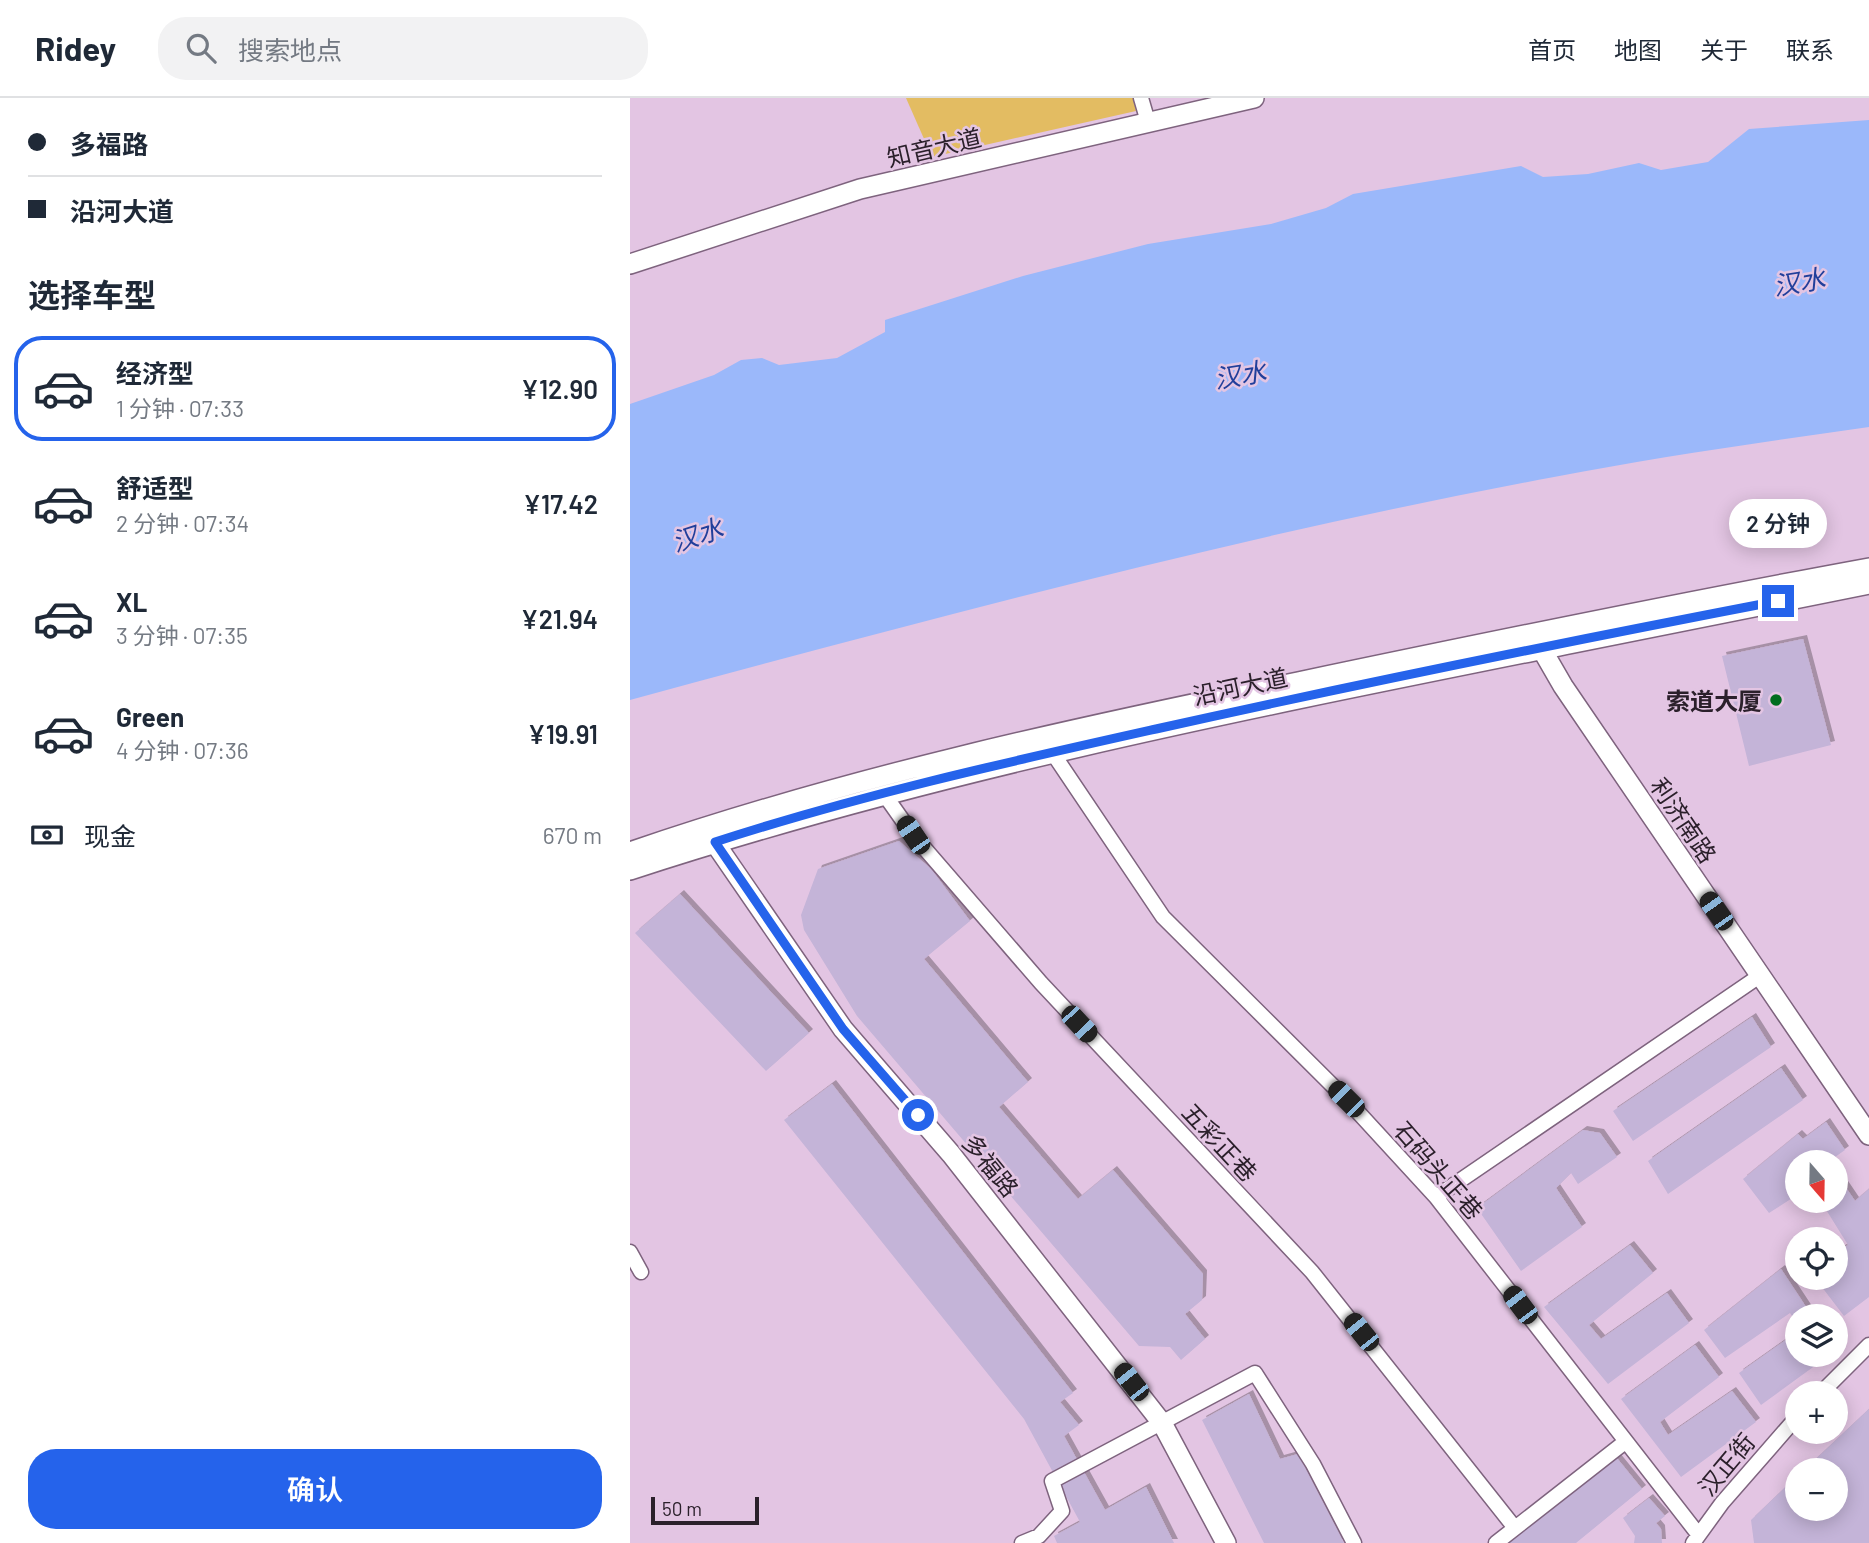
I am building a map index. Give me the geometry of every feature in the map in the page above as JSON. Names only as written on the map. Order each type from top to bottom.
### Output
[{"type":"main road","name":"知音大道","points":[[630,264],[860,189],[1254,98]]},
{"type":"main road","name":"沿河大道","points":[[630,852],[884,794],[1052,752],[1869,568]]},
{"type":"main road","name":"沿河大道","points":[[630,870],[709,835],[897,771],[1036,737],[1537,642],[1869,584]]},
{"type":"main road","name":"利济南路","points":[[1537,642],[1563,686],[1869,1135]]},
{"type":"main road","name":"多福路","points":[[709,835],[843,1029],[951,1154],[1163,1423],[1226,1543]]},
{"type":"street","points":[[1141,98],[1148,122]]},
{"type":"street","name":"石码头正巷","points":[[1052,752],[1163,917],[1346,1099],[1436,1197],[1625,1442],[1695,1539]]},
{"type":"street","name":"五彩正巷","points":[[884,794],[913,835],[1041,982],[1312,1272],[1515,1528]]},
{"type":"street","points":[[1436,1197],[1760,975]]},
{"type":"street","points":[[630,1252],[641,1272]]},
{"type":"street","points":[[1833,1381],[1869,1345]]},
{"type":"street","points":[[1022,1543],[1040,1540],[1062,1511],[1052,1481],[1255,1373],[1313,1464],[1354,1543]]},
{"type":"street","name":"汉正街","points":[[1695,1539],[1785,1431]]},
{"type":"street","points":[[1496,1543],[1625,1442]]},
{"type":"shaded area","points":[[906,98],[1133,98],[1136,111],[932,157]]},
{"type":"water","name":"汉水","points":[[1869,120],[1869,427],[1593,470],[1321,525],[975,608],[630,700],[630,404],[714,375],[741,360],[762,358],[779,365],[837,358],[885,332],[885,320],[1023,276],[1148,244],[1271,224],[1326,208],[1353,194],[1521,166],[1543,177],[1588,174],[1639,163],[1661,170],[1708,162],[1749,129]]},
{"type":"building","name":"索道大厦","points":[[1803,639],[1831,745],[1749,766],[1722,656]]},
{"type":"building","points":[[899,841],[931,869],[970,921],[924,959],[1028,1082],[999,1107],[1078,1199],[1113,1170],[1203,1274],[1202,1300],[1185,1314],[1205,1339],[1181,1360],[1170,1347],[1139,1346],[857,1016],[804,930],[801,915],[818,869]]},
{"type":"building","points":[[680,894],[809,1033],[766,1071],[635,933]]},
{"type":"building","points":[[1752,1017],[1771,1047],[1633,1141],[1613,1111]]},
{"type":"building","points":[[1781,1068],[1803,1100],[1668,1194],[1648,1161]]},
{"type":"building","points":[[832,1084],[1073,1393],[1060,1402],[1079,1425],[1064,1436],[1105,1510],[1146,1487],[1174,1543],[1057,1543],[1054,1536],[1080,1522],[1024,1419],[784,1120]]},
{"type":"building","points":[[1826,1122],[1845,1150],[1785,1150],[1785,1203],[1769,1213],[1743,1179],[1798,1134],[1803,1139]]},
{"type":"building","points":[[1583,1130],[1600,1133],[1617,1157],[1578,1184],[1571,1173],[1556,1188],[1582,1227],[1521,1271],[1477,1208]]},
{"type":"building","points":[[1869,1189],[1869,1297],[1848,1313],[1848,1304],[1835,1304],[1824,1290],[1848,1290],[1848,1227],[1837,1227],[1828,1213],[1848,1213],[1848,1191],[1855,1201]]},
{"type":"building","points":[[1630,1245],[1653,1273],[1589,1325],[1601,1339],[1667,1293],[1689,1323],[1608,1384],[1544,1307]]},
{"type":"building","points":[[1781,1269],[1785,1275],[1785,1290],[1795,1290],[1804,1304],[1785,1304],[1785,1316],[1725,1358],[1704,1330]]},
{"type":"building","points":[[1785,1340],[1785,1367],[1813,1367],[1794,1381],[1785,1381],[1785,1388],[1761,1405],[1739,1373]]},
{"type":"building","points":[[1695,1345],[1719,1377],[1660,1422],[1668,1435],[1732,1391],[1756,1422],[1681,1477],[1621,1399]]},
{"type":"building","points":[[1249,1394],[1280,1459],[1298,1454],[1344,1543],[1264,1543],[1202,1420]]},
{"type":"building","points":[[1869,1409],[1869,1543],[1754,1543],[1751,1520],[1785,1487],[1785,1521],[1848,1521],[1848,1458],[1817,1458],[1832,1444],[1848,1444],[1848,1429]]},
{"type":"building","points":[[1616,1457],[1642,1489],[1576,1543],[1509,1543]]},
{"type":"building","points":[[1649,1498],[1665,1516],[1656,1523],[1661,1529],[1662,1543],[1634,1543],[1635,1536],[1623,1518]]},
{"type":"place","name":"索道大厦","points":[[1776,700]]},
{"type":"route","points":[[918,1115],[843,1029],[715,842],[919,785],[1039,755],[1381,681],[1778,601]]}]
